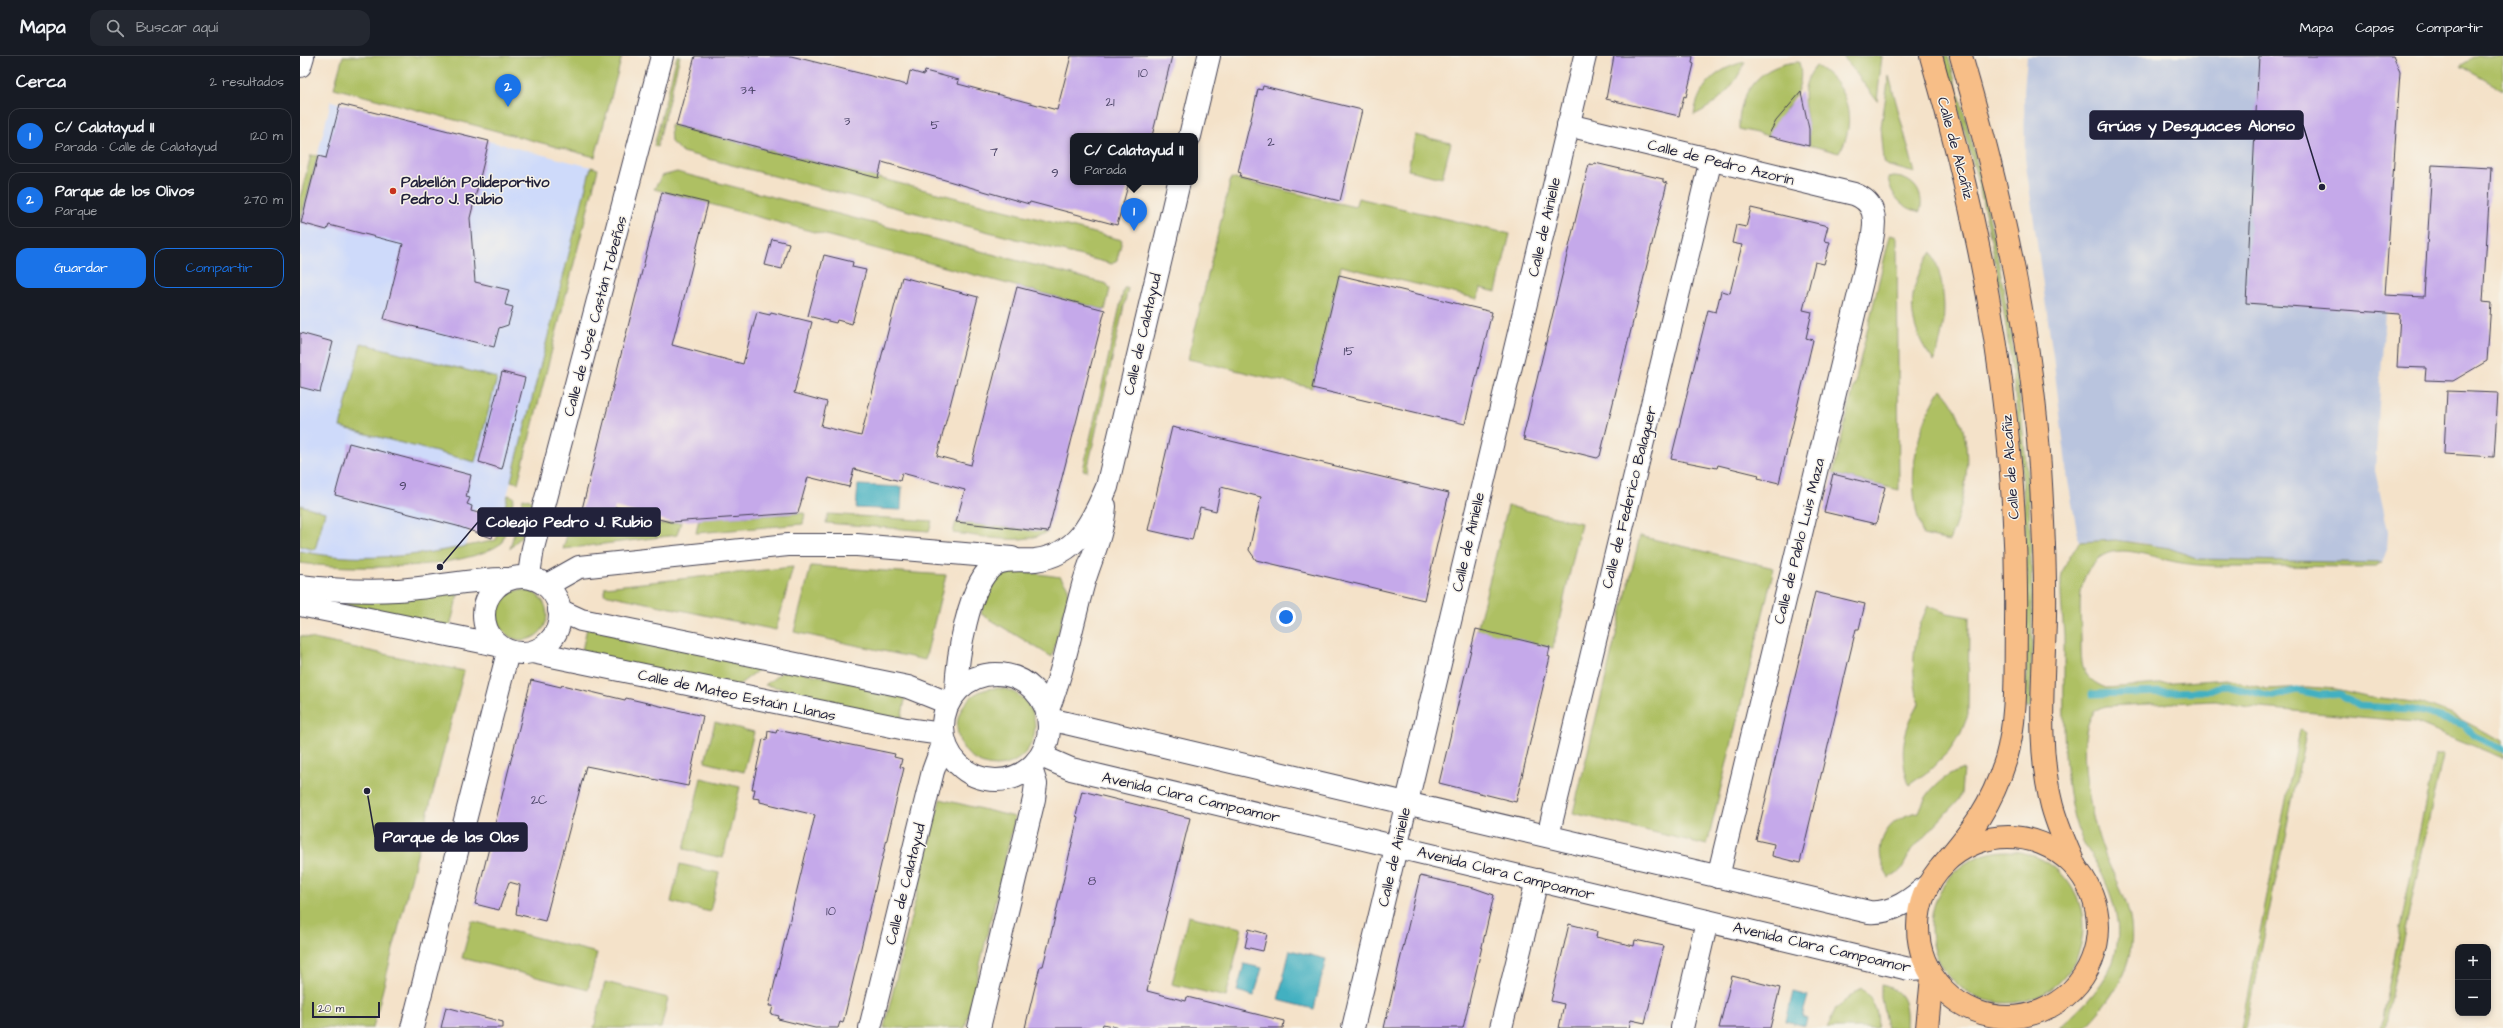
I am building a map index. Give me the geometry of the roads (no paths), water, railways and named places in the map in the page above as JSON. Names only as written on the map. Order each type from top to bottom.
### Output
[{"type":"main road","name":"Calle de Alcañiz","points":[[1931,56],[1964,177],[1994,321],[2010,460],[2016,564],[2014,708],[2006,757],[1989,804],[1976,826],[1941,867]]},
{"type":"main road","name":"Calle de Alcañiz","points":[[1961,56],[1980,122],[2004,218],[2029,365],[2040,464],[2045,564],[2044,756],[2057,822],[2076,868]]},
{"type":"main road","points":[[1940,1028],[1933,977],[1920,948],[1918,926],[1921,905],[1929,884],[1941,867],[1958,852],[1977,842],[1998,837],[2020,838],[2041,843],[2060,854],[2076,868],[2090,893],[2095,907],[2098,928],[2094,950],[2087,970],[2074,988],[2033,1028]]},
{"type":"main road","points":[[1933,977],[1956,1001],[1974,1011],[1996,1016],[2017,1017],[2038,1012],[2058,1002]]},
{"type":"main road","points":[[1927,1028],[1933,977]]},
{"type":"street","points":[[300,66],[303,56]]},
{"type":"street","name":"Calle de José Castán Tobeñas","points":[[538,580],[533,548],[662,56]]},
{"type":"street","points":[[1191,133],[1209,56]]},
{"type":"street","name":"Calle de Ainielle","points":[[1353,1028],[1585,56]]},
{"type":"street","name":"Calle de Pedro Azorín","points":[[1568,125],[1854,194],[1863,197],[1871,205]]},
{"type":"street","name":"Calle de Federico Balaguer","points":[[1548,836],[1711,159]]},
{"type":"street","name":"Calle de Calatayud","points":[[1048,716],[1062,676],[1084,585],[1101,537],[1106,487],[1178,185]]},
{"type":"street","name":"Calle de Pablo Luis Maza","points":[[1718,876],[1875,226],[1875,215],[1871,205]]},
{"type":"street","name":"Calle de Calatayud","points":[[952,697],[957,667],[975,591],[983,576],[997,563],[1004,561],[1034,560],[1051,557],[1066,550],[1078,540],[1095,514],[1106,487]]},
{"type":"street","points":[[300,586],[352,590],[398,590],[482,579],[538,580],[579,567],[765,546],[834,544],[1034,560]]},
{"type":"street","points":[[949,553],[966,562],[974,575],[975,591]]},
{"type":"street","points":[[503,648],[488,632],[485,617],[490,596],[494,589],[506,579]]},
{"type":"street","points":[[300,606],[503,648],[522,654],[541,648],[554,634],[559,610],[554,592],[538,580]]},
{"type":"street","points":[[559,610],[581,620],[952,697]]},
{"type":"street","points":[[412,1028],[503,648]]},
{"type":"street","name":"Calle de Mateo Estaún Llanas","points":[[532,652],[906,729],[943,738]]},
{"type":"street","points":[[979,1028],[1034,799],[1036,762],[1049,732],[1048,716],[1042,699],[1033,688],[1021,679],[1008,674],[994,673],[979,676],[966,682],[952,697],[942,723],[943,738],[950,756],[960,767],[973,776],[988,780],[1003,780],[1017,776],[1036,762]]},
{"type":"street","points":[[1048,716],[1877,913],[1902,904],[1929,884]]},
{"type":"street","name":"Calle de Calatayud","points":[[870,1028],[931,776],[943,738]]},
{"type":"street","name":"Avenida Clara Campoamor","points":[[1036,762],[1071,769],[1909,969],[1933,977]]},
{"type":"street","points":[[1501,1028],[1536,880]]},
{"type":"street","points":[[1682,1028],[1708,921]]},
{"type":"water","points":[[858,485],[902,487],[901,510],[856,508]]},
{"type":"water","points":[[1290,950],[1326,959],[1314,1009],[1278,1000]]},
{"type":"water","points":[[1244,964],[1262,968],[1254,996],[1237,991]]},
{"type":"water","points":[[1793,992],[1808,996],[1802,1017],[1807,1019],[1805,1026],[1786,1021]]},
{"type":"waterway","points":[[2092,694],[2208,691],[2223,685],[2271,697],[2297,690],[2320,695],[2339,694],[2359,706],[2409,709],[2464,725],[2474,736],[2503,749]]},
{"type":"place","name":"Parque de los Olivos","points":[[508,107]]},
{"type":"place","name":"Grúas y Desguaces Alonso","points":[[2322,187]]},
{"type":"place","name":"Pabellón Polideportivo Pedro J. Rubio","points":[[393,191]]},
{"type":"place","name":"C/ Calatayud II","points":[[1134,231]]},
{"type":"place","name":"Colegio Pedro J. Rubio","points":[[440,567]]},
{"type":"place","name":"Parque de las Olas","points":[[367,791]]}]
